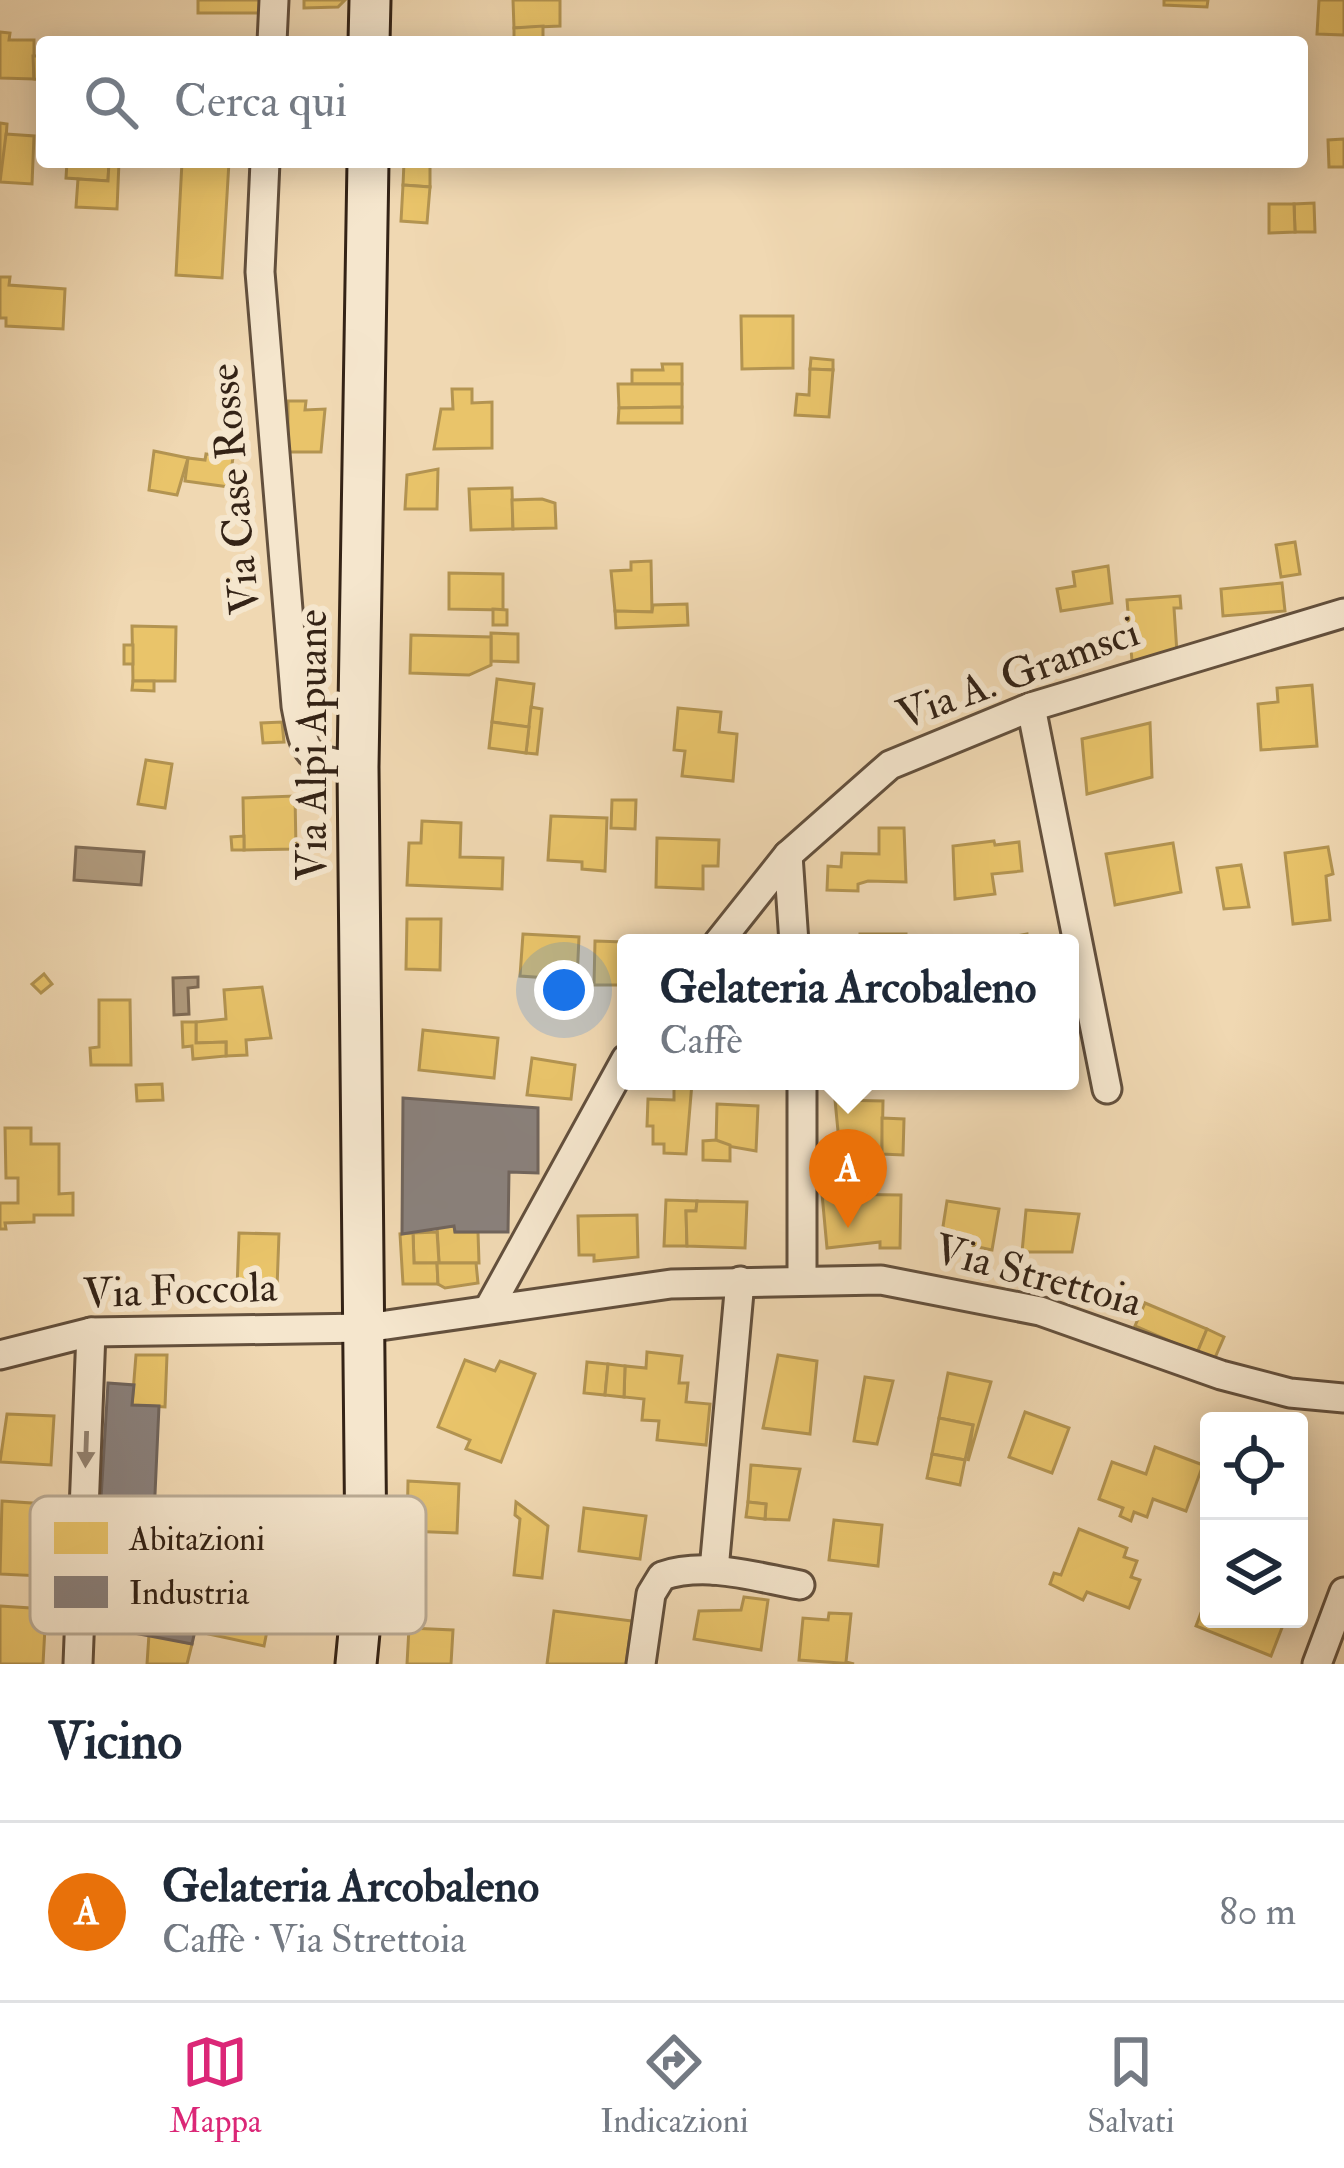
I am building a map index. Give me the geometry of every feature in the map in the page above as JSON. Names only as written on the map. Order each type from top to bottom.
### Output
[{"type":"main road","points":[[369,36],[370,0]]},
{"type":"main road","name":"Via Alpi Apuane","points":[[366,1496],[358,767],[368,168]]},
{"type":"main road","name":"Via Alpi Apuane","points":[[356,1664],[359,1634]]},
{"type":"street","points":[[272,36],[274,0]]},
{"type":"street","name":"Via Case Rosse","points":[[266,168],[260,272],[296,706],[307,752],[316,761],[358,767]]},
{"type":"street","name":"Via A. Gramsci","points":[[725,934],[788,855],[890,765],[1031,707],[1344,613]]},
{"type":"street","points":[[1031,707],[1076,934]]},
{"type":"street","points":[[788,855],[793,934]]},
{"type":"street","points":[[1079,948],[1107,1089]]},
{"type":"street","points":[[489,1308],[617,1075]]},
{"type":"street","points":[[802,1090],[802,1278]]},
{"type":"street","name":"Via Strettoia","points":[[489,1308],[740,1281],[881,1280],[1040,1311],[1221,1375],[1290,1393],[1344,1398]]},
{"type":"street","points":[[714,1570],[740,1281]]},
{"type":"street","name":"Via Foccola","points":[[0,1354],[91,1332],[366,1328],[489,1308]]},
{"type":"street","points":[[85,1496],[91,1332]]},
{"type":"street","points":[[640,1664],[651,1594],[662,1576],[680,1570],[714,1570],[800,1585]]},
{"type":"street","points":[[1317,1664],[1344,1592]]},
{"type":"street","points":[[78,1664],[79,1634]]},
{"type":"shaded area","points":[[76,847],[144,852],[141,885],[74,880]]},
{"type":"shaded area","points":[[198,977],[198,987],[188,988],[189,1014],[174,1015],[173,978]]},
{"type":"building: Abitazioni","points":[[198,0],[262,0],[262,13],[198,13]]},
{"type":"building: Abitazioni","points":[[304,0],[345,0],[338,7],[304,8]]},
{"type":"building: Abitazioni","points":[[513,0],[560,0],[560,26],[514,28]]},
{"type":"building: Abitazioni","points":[[1164,0],[1208,0],[1207,7],[1164,5]]},
{"type":"building: Abitazioni","points":[[1319,0],[1344,0],[1344,35],[1317,34]]},
{"type":"building: Abitazioni","points":[[543,26],[543,36],[514,36],[514,28]]},
{"type":"building: Abitazioni","points":[[0,32],[10,33],[9,40],[34,40],[34,79],[0,78]]},
{"type":"building: Abitazioni","points":[[0,123],[7,124],[4,169],[0,169]]},
{"type":"building: Abitazioni","points":[[6,134],[34,136],[32,184],[0,182]]},
{"type":"building: Abitazioni","points":[[1344,139],[1344,167],[1329,167],[1328,140]]},
{"type":"building: Abitazioni","points":[[67,168],[109,168],[108,181],[66,178]]},
{"type":"building: Abitazioni","points":[[109,168],[119,168],[117,209],[76,207],[78,179],[108,181]]},
{"type":"building: Abitazioni","points":[[182,168],[229,168],[222,278],[176,275]]},
{"type":"building: Abitazioni","points":[[404,168],[430,168],[430,187],[403,185]]},
{"type":"building: Abitazioni","points":[[403,185],[430,187],[427,223],[401,221]]},
{"type":"building: Abitazioni","points":[[1314,203],[1315,232],[1295,232],[1294,204]]},
{"type":"building: Abitazioni","points":[[1269,204],[1294,204],[1295,232],[1269,233]]},
{"type":"building: Abitazioni","points":[[0,277],[10,277],[9,285],[65,289],[63,329],[6,326],[6,318],[0,318]]},
{"type":"building: Abitazioni","points":[[741,316],[793,316],[793,368],[742,369]]},
{"type":"building: Abitazioni","points":[[811,358],[833,360],[833,370],[810,369]]},
{"type":"building: Abitazioni","points":[[662,364],[682,364],[682,384],[632,384],[632,370],[663,370]]},
{"type":"building: Abitazioni","points":[[810,369],[833,370],[829,417],[795,415],[797,394],[809,395]]},
{"type":"building: Abitazioni","points":[[618,384],[682,384],[682,407],[619,408]]},
{"type":"building: Abitazioni","points":[[452,389],[472,389],[472,403],[492,402],[492,448],[434,449],[441,409],[453,409]]},
{"type":"building: Abitazioni","points":[[288,401],[306,401],[305,410],[325,409],[321,452],[288,452]]},
{"type":"building: Abitazioni","points":[[682,407],[682,423],[618,423],[619,408]]},
{"type":"building: Abitazioni","points":[[154,451],[188,458],[177,495],[149,490]]},
{"type":"building: Abitazioni","points":[[206,454],[233,457],[229,487],[185,481],[188,458],[205,460]]},
{"type":"building: Abitazioni","points":[[438,469],[437,509],[405,509],[407,475]]},
{"type":"building: Abitazioni","points":[[512,488],[513,529],[471,530],[469,489]]},
{"type":"building: Abitazioni","points":[[512,500],[555,503],[556,528],[513,529]]},
{"type":"building: Abitazioni","points":[[1295,542],[1300,574],[1281,577],[1276,545]]},
{"type":"building: Abitazioni","points":[[651,561],[652,612],[615,611],[611,571],[631,570],[631,562]]},
{"type":"building: Abitazioni","points":[[1108,566],[1112,603],[1061,611],[1057,589],[1075,586],[1073,572]]},
{"type":"building: Abitazioni","points":[[449,573],[503,574],[503,610],[449,609]]},
{"type":"building: Abitazioni","points":[[1282,583],[1285,611],[1223,616],[1221,589]]},
{"type":"building: Abitazioni","points":[[1180,596],[1181,608],[1174,608],[1177,653],[1132,661],[1127,600]]},
{"type":"building: Abitazioni","points":[[687,604],[688,625],[616,628],[615,611],[652,612],[653,605]]},
{"type":"building: Abitazioni","points":[[493,609],[507,610],[507,625],[493,625]]},
{"type":"building: Abitazioni","points":[[132,626],[176,627],[175,681],[133,681]]},
{"type":"building: Abitazioni","points":[[491,633],[518,634],[518,662],[491,661]]},
{"type":"building: Abitazioni","points":[[411,635],[491,637],[491,665],[469,675],[410,673]]},
{"type":"building: Abitazioni","points":[[124,645],[133,645],[133,664],[124,664]]},
{"type":"building: Abitazioni","points":[[497,679],[534,684],[529,727],[492,722]]},
{"type":"building: Abitazioni","points":[[133,681],[154,681],[154,691],[132,690]]},
{"type":"building: Abitazioni","points":[[1312,685],[1317,746],[1261,750],[1258,704],[1278,702],[1277,688]]},
{"type":"building: Abitazioni","points":[[531,707],[542,709],[537,754],[526,753]]},
{"type":"building: Abitazioni","points":[[678,708],[721,712],[719,732],[737,734],[733,781],[682,776],[685,751],[674,750]]},
{"type":"building: Abitazioni","points":[[282,722],[284,742],[263,743],[261,723]]},
{"type":"building: Abitazioni","points":[[492,722],[529,727],[526,753],[489,748]]},
{"type":"building: Abitazioni","points":[[1150,723],[1152,777],[1087,794],[1082,739]]},
{"type":"building: Abitazioni","points":[[146,760],[172,764],[165,808],[138,804]]},
{"type":"building: Abitazioni","points":[[295,796],[296,849],[244,850],[243,798]]},
{"type":"building: Abitazioni","points":[[612,800],[636,800],[635,829],[611,828]]},
{"type":"building: Abitazioni","points":[[551,816],[607,818],[605,871],[582,869],[582,862],[548,860]]},
{"type":"building: Abitazioni","points":[[422,821],[461,823],[460,857],[503,858],[502,889],[407,885],[409,843],[421,843]]},
{"type":"building: Abitazioni","points":[[879,828],[904,828],[906,882],[868,881],[858,884],[858,891],[827,890],[828,866],[841,867],[842,853],[879,854]]},
{"type":"building: Abitazioni","points":[[244,836],[244,850],[232,850],[231,837]]},
{"type":"building: Abitazioni","points":[[657,838],[719,840],[718,866],[703,866],[703,889],[656,887]]},
{"type":"building: Abitazioni","points":[[994,841],[995,845],[1019,842],[1022,871],[992,874],[995,894],[955,899],[953,846]]},
{"type":"building: Abitazioni","points":[[1173,843],[1181,892],[1115,905],[1106,854]]},
{"type":"building: Abitazioni","points":[[1328,847],[1333,874],[1326,876],[1330,920],[1293,924],[1285,853]]},
{"type":"building: Abitazioni","points":[[1241,865],[1249,907],[1224,909],[1217,868]]},
{"type":"building: Abitazioni","points":[[407,919],[441,919],[440,970],[406,969]]},
{"type":"building: Abitazioni","points":[[523,934],[579,937],[577,980],[520,976]]},
{"type":"building: Abitazioni","points":[[595,941],[617,942],[617,985],[594,985]]},
{"type":"building: Abitazioni","points":[[44,974],[52,984],[41,993],[32,984]]},
{"type":"building: Abitazioni","points":[[262,987],[271,1038],[246,1040],[247,1055],[226,1056],[226,1042],[196,1043],[196,1022],[226,1019],[224,990]]},
{"type":"building: Abitazioni","points":[[99,1000],[130,1000],[131,1065],[91,1065],[90,1048],[99,1047]]},
{"type":"building: Abitazioni","points":[[182,1022],[196,1022],[196,1043],[226,1042],[226,1056],[193,1059],[192,1046],[183,1047]]},
{"type":"building: Abitazioni","points":[[423,1030],[498,1038],[494,1078],[419,1070]]},
{"type":"building: Abitazioni","points":[[532,1058],[575,1065],[571,1099],[527,1095]]},
{"type":"building: Abitazioni","points":[[162,1084],[163,1100],[137,1101],[136,1085]]},
{"type":"building: Abitazioni","points":[[674,1090],[691,1090],[686,1154],[664,1153],[664,1144],[653,1144],[653,1126],[647,1126],[648,1099],[674,1100]]},
{"type":"building: Abitazioni","points":[[835,1100],[883,1101],[882,1154],[840,1152]]},
{"type":"building: Abitazioni","points":[[717,1104],[758,1106],[756,1151],[716,1144]]},
{"type":"building: Abitazioni","points":[[882,1118],[904,1119],[903,1155],[882,1154]]},
{"type":"building: Abitazioni","points":[[5,1128],[31,1128],[31,1144],[59,1144],[59,1194],[73,1193],[73,1215],[34,1215],[34,1222],[5,1223],[6,1229],[0,1229],[0,1203],[18,1203],[18,1178],[6,1178]]},
{"type":"building: Abitazioni","points":[[703,1141],[730,1145],[730,1161],[703,1160]]},
{"type":"building: Abitazioni","points":[[822,1194],[901,1195],[900,1248],[880,1248],[880,1242],[827,1248]]},
{"type":"building: Abitazioni","points":[[666,1200],[697,1201],[696,1211],[686,1211],[687,1246],[664,1246]]},
{"type":"building: Abitazioni","points":[[697,1201],[747,1202],[745,1248],[687,1246],[686,1211],[696,1211]]},
{"type":"building: Abitazioni","points":[[947,1201],[999,1209],[992,1250],[941,1239]]},
{"type":"building: Abitazioni","points":[[1026,1210],[1079,1214],[1072,1252],[1022,1252]]},
{"type":"building: Abitazioni","points":[[637,1215],[638,1257],[594,1261],[594,1255],[579,1255],[578,1216]]},
{"type":"building: Abitazioni","points":[[454,1226],[455,1232],[478,1232],[479,1263],[439,1263],[437,1227]]},
{"type":"building: Abitazioni","points":[[437,1232],[439,1263],[414,1263],[413,1233]]},
{"type":"building: Abitazioni","points":[[239,1233],[279,1234],[277,1288],[237,1289]]},
{"type":"building: Abitazioni","points":[[413,1233],[414,1263],[437,1263],[438,1284],[403,1284],[400,1234]]},
{"type":"building: Abitazioni","points":[[437,1263],[476,1263],[478,1283],[445,1288],[438,1284]]},
{"type":"building: Abitazioni","points":[[1145,1303],[1207,1329],[1197,1353],[1135,1326]]},
{"type":"building: Abitazioni","points":[[1207,1329],[1224,1337],[1214,1360],[1197,1353]]},
{"type":"building: Abitazioni","points":[[647,1352],[682,1356],[679,1383],[688,1383],[686,1402],[710,1404],[706,1445],[657,1440],[659,1421],[642,1420],[644,1399],[624,1397],[625,1366],[646,1368]]},
{"type":"building: Abitazioni","points":[[136,1355],[167,1355],[165,1407],[132,1405]]},
{"type":"building: Abitazioni","points":[[778,1355],[817,1361],[810,1434],[763,1428]]},
{"type":"building: Abitazioni","points":[[465,1360],[495,1371],[500,1361],[535,1374],[501,1462],[466,1449],[470,1440],[438,1427]]},
{"type":"building: Abitazioni","points":[[587,1362],[608,1364],[605,1395],[584,1393]]},
{"type":"building: Abitazioni","points":[[608,1364],[625,1366],[624,1397],[605,1395]]},
{"type":"building: Abitazioni","points":[[948,1373],[991,1382],[968,1461],[973,1425],[939,1418]]},
{"type":"building: Abitazioni","points":[[865,1377],[893,1381],[877,1444],[854,1441]]},
{"type":"building: Abitazioni","points":[[1025,1412],[1069,1428],[1052,1473],[1009,1457]]},
{"type":"building: Abitazioni","points":[[7,1414],[54,1416],[51,1465],[0,1462]]},
{"type":"building: Abitazioni","points":[[939,1418],[973,1425],[965,1460],[932,1454]]},
{"type":"building: Abitazioni","points":[[1155,1447],[1200,1464],[1186,1511],[1153,1499],[1147,1517],[1134,1512],[1131,1521],[1120,1516],[1123,1508],[1099,1499],[1112,1462],[1146,1474]]},
{"type":"building: Abitazioni","points":[[932,1454],[965,1460],[960,1485],[927,1478]]},
{"type":"building: Abitazioni","points":[[751,1465],[800,1469],[789,1520],[765,1519],[766,1504],[748,1502]]},
{"type":"building: Abitazioni","points":[[408,1481],[459,1484],[457,1533],[426,1532],[426,1496],[408,1496]]},
{"type":"building: Abitazioni","points":[[2,1501],[30,1503],[30,1575],[0,1574]]},
{"type":"building: Abitazioni","points":[[516,1502],[548,1526],[542,1578],[514,1575],[520,1519],[515,1515]]},
{"type":"building: Abitazioni","points":[[748,1502],[766,1504],[765,1519],[746,1517]]},
{"type":"building: Abitazioni","points":[[584,1508],[646,1516],[640,1559],[579,1551]]},
{"type":"building: Abitazioni","points":[[834,1520],[882,1525],[878,1566],[829,1560]]},
{"type":"building: Abitazioni","points":[[1079,1529],[1127,1548],[1124,1557],[1137,1561],[1131,1577],[1140,1580],[1129,1608],[1087,1592],[1083,1600],[1050,1584],[1054,1573],[1061,1575]]},
{"type":"building: Abitazioni","points":[[744,1597],[768,1600],[761,1650],[694,1639],[699,1611],[741,1610]]},
{"type":"building: Abitazioni","points":[[0,1606],[30,1608],[30,1634],[45,1634],[43,1664],[0,1664]]},
{"type":"building: Abitazioni","points":[[554,1611],[632,1621],[626,1664],[547,1664]]},
{"type":"building: Abitazioni","points":[[829,1613],[851,1614],[846,1662],[854,1664],[799,1660],[803,1618],[828,1620]]},
{"type":"building: Abitazioni","points":[[1201,1628],[1282,1628],[1271,1656]]},
{"type":"building: Abitazioni","points":[[426,1629],[453,1630],[451,1664],[407,1664],[409,1634],[426,1634]]},
{"type":"building: Abitazioni","points":[[149,1634],[192,1644],[187,1664],[147,1664]]},
{"type":"building: Abitazioni","points":[[209,1634],[266,1634],[264,1646]]},
{"type":"building: Industria","points":[[403,1098],[538,1108],[538,1173],[509,1172],[508,1232],[455,1232],[454,1226],[402,1234]]},
{"type":"building: Industria","points":[[108,1383],[134,1385],[132,1405],[159,1406],[155,1496],[101,1496]]},
{"type":"building: Industria","points":[[139,1634],[194,1634],[192,1644]]},
{"type":"place","name":"Gelateria Arcobaleno","points":[[848,1228]]}]
